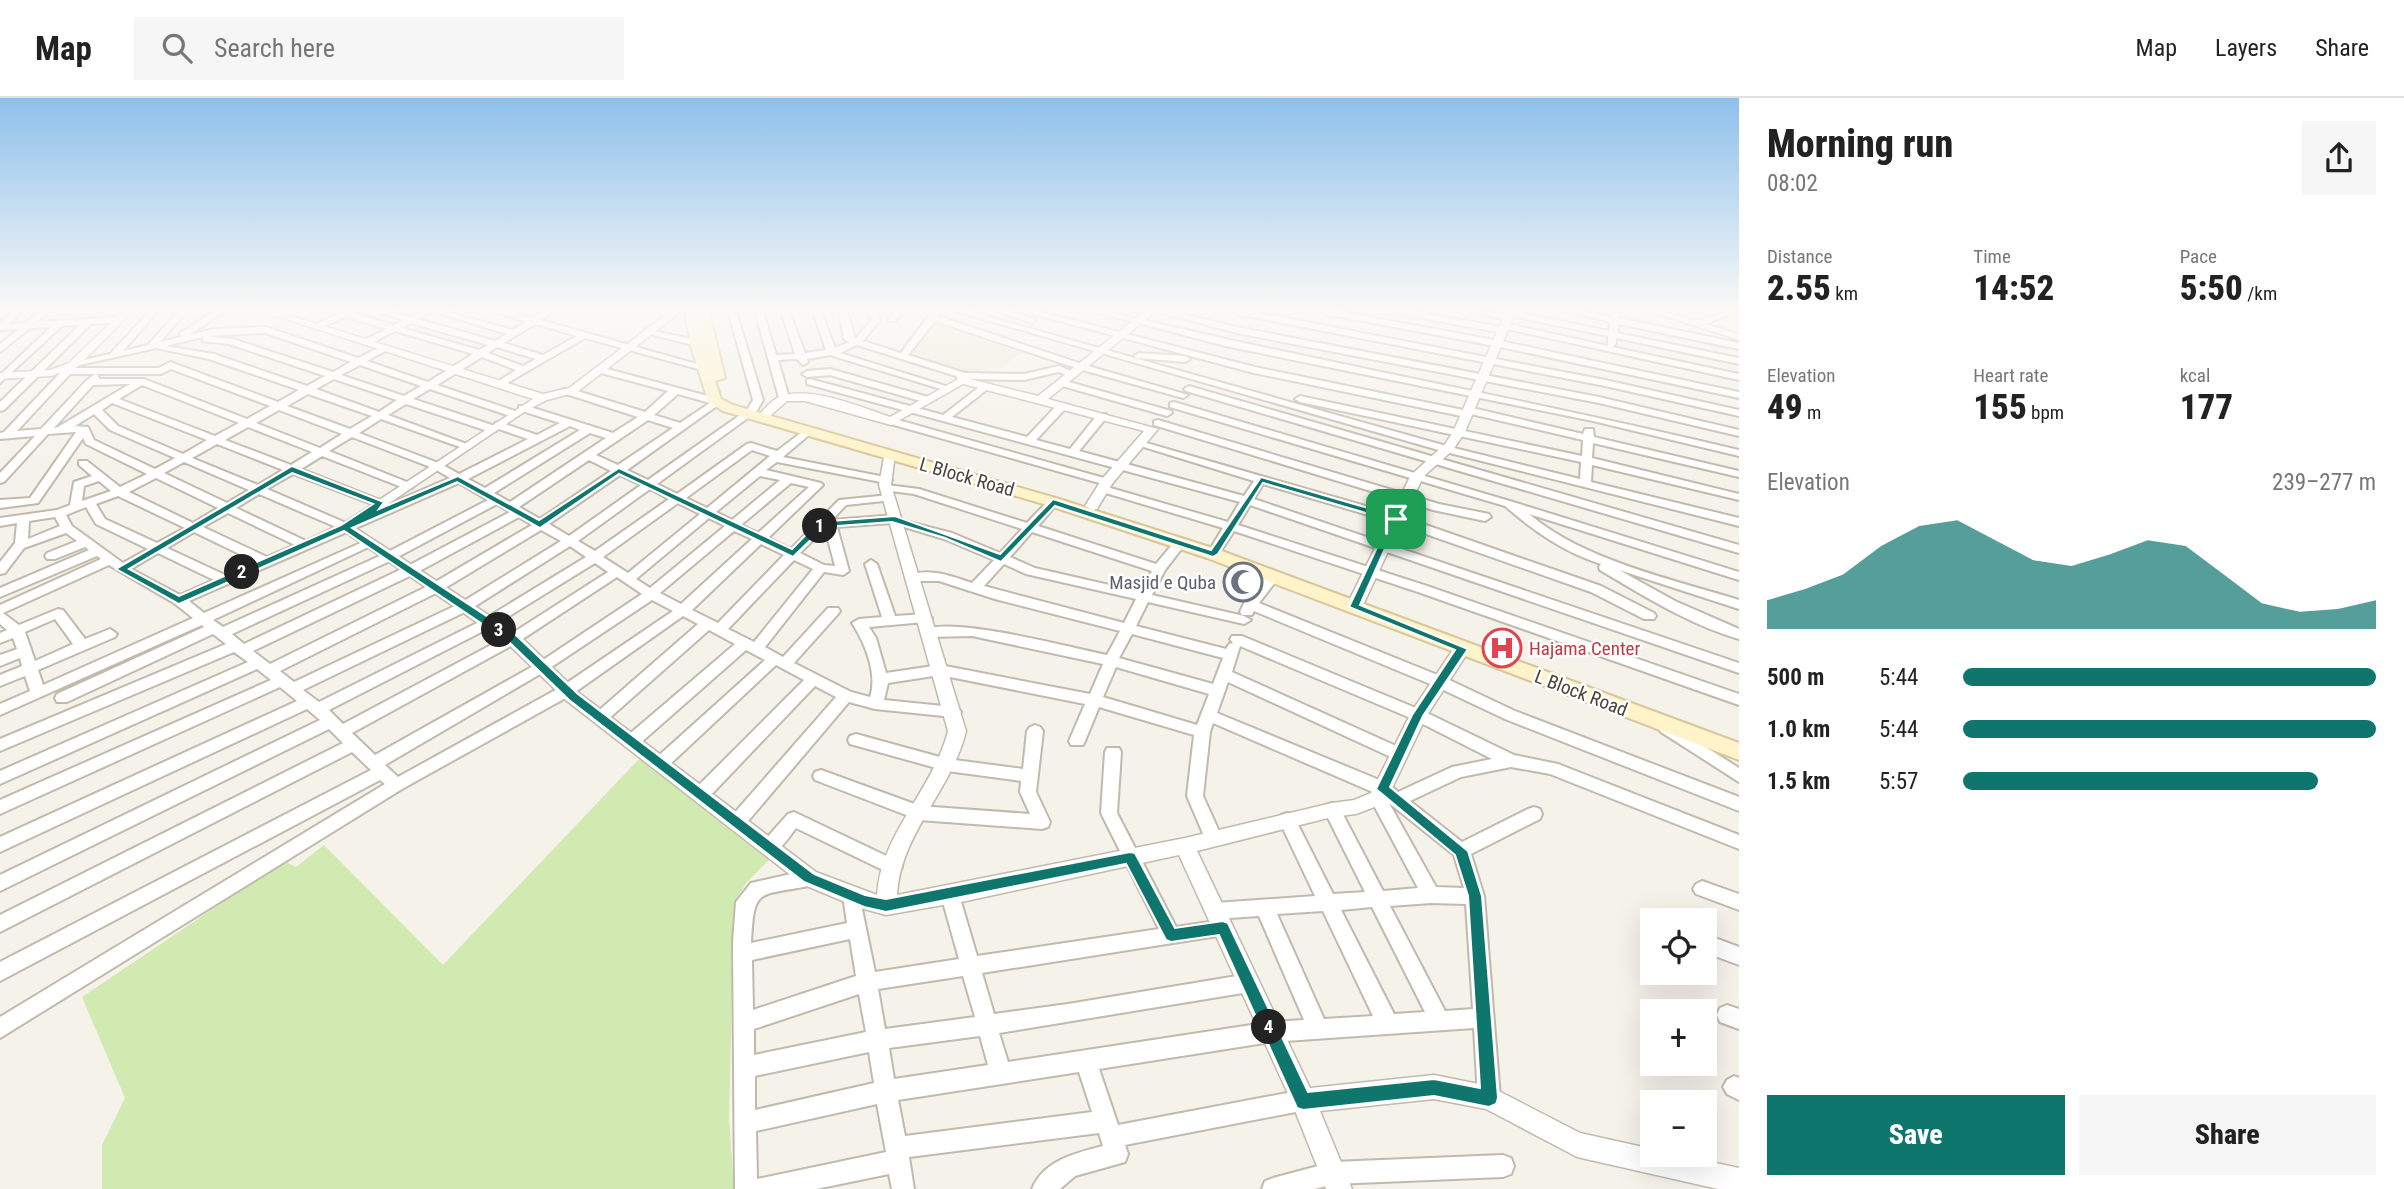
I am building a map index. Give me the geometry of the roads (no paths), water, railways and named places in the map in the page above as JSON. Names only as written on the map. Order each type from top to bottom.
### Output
[{"type":"main road","points":[[701,362],[715,402]]},
{"type":"main road","name":"L Block Road","points":[[711,362],[722,395],[734,405],[755,413],[806,432],[1215,551],[1274,576],[1356,603],[1462,649],[1739,752]]},
{"type":"main road","name":"L Block Road","points":[[715,402],[1092,506],[1636,706],[1739,740]]},
{"type":"street","points":[[2,377],[18,362]]},
{"type":"street","points":[[0,408],[48,362]]},
{"type":"street","points":[[3,438],[74,362]]},
{"type":"street","points":[[2,377],[36,374],[91,362]]},
{"type":"street","points":[[228,362],[467,446]]},
{"type":"street","points":[[291,362],[405,401],[537,439]]},
{"type":"street","points":[[3,524],[59,513],[119,492],[358,362],[429,386],[614,437]]},
{"type":"street","points":[[427,362],[543,398]]},
{"type":"street","points":[[0,610],[158,548],[469,362]]},
{"type":"street","points":[[503,362],[524,370]]},
{"type":"street","points":[[499,384],[537,362]]},
{"type":"street","points":[[345,527],[519,411],[543,398],[567,391],[609,362]]},
{"type":"street","points":[[683,362],[702,367]]},
{"type":"street","points":[[747,362],[758,400],[755,413]]},
{"type":"street","points":[[773,362],[784,398]]},
{"type":"street","points":[[803,362],[816,399]]},
{"type":"street","points":[[862,362],[947,387]]},
{"type":"street","points":[[918,362],[986,386],[1102,416],[1155,426],[1264,455],[1406,498],[1485,517]]},
{"type":"street","points":[[1055,362],[1078,371]]},
{"type":"street","points":[[1040,400],[1092,362]]},
{"type":"street","points":[[1137,362],[1446,449],[1739,522]]},
{"type":"street","points":[[1092,506],[1105,485],[1198,379],[1208,362]]},
{"type":"street","points":[[1224,362],[1467,412],[1739,474]]},
{"type":"street","points":[[1318,362],[1593,418],[1739,453]]},
{"type":"street","points":[[1408,362],[1599,400],[1739,433]]},
{"type":"street","points":[[1356,603],[1418,475],[1446,449],[1459,432],[1490,362]]},
{"type":"street","points":[[1500,362],[1739,413]]},
{"type":"street","points":[[1587,362],[1734,394]]},
{"type":"street","points":[[1585,485],[1586,439],[1605,383],[1608,362]]},
{"type":"street","points":[[1665,362],[1735,377],[1710,514]]},
{"type":"street","points":[[68,368],[161,371],[170,365],[438,466],[570,541],[651,594],[846,696],[875,704],[953,712]]},
{"type":"street","points":[[891,421],[962,378],[1024,377],[1059,369],[1078,371],[1186,392],[1434,458],[1739,549]]},
{"type":"street","points":[[600,370],[715,402]]},
{"type":"street","points":[[0,480],[100,371]]},
{"type":"street","points":[[809,378],[830,372],[924,399]]},
{"type":"street","points":[[809,378],[944,419],[1246,500],[1739,668]]},
{"type":"street","points":[[1198,379],[1459,432],[1739,497]]},
{"type":"street","points":[[90,383],[141,381],[408,486]]},
{"type":"street","points":[[61,430],[141,381]]},
{"type":"street","points":[[1062,383],[1418,475],[1739,576]]},
{"type":"street","points":[[944,419],[986,386]]},
{"type":"street","points":[[567,391],[682,427]]},
{"type":"street","points":[[0,745],[238,648],[409,570],[514,510],[646,416],[675,391]]},
{"type":"street","points":[[0,778],[464,607],[570,541],[755,413],[784,398],[816,399],[1231,524],[1372,570],[1739,700]]},
{"type":"street","points":[[110,399],[381,504]]},
{"type":"street","points":[[0,807],[275,676],[435,588],[540,525],[715,402]]},
{"type":"street","points":[[1029,441],[1062,406]]},
{"type":"street","points":[[94,408],[114,428],[345,527],[513,639],[566,691],[809,878],[852,896],[886,906],[1130,858],[1287,820],[1356,807],[1458,771],[1511,761]]},
{"type":"street","points":[[1072,453],[1102,416]]},
{"type":"street","points":[[179,600],[458,479],[569,423]]},
{"type":"street","points":[[3,438],[84,429]]},
{"type":"street","points":[[84,429],[90,442],[305,545]]},
{"type":"street","points":[[0,504],[34,501],[84,429]]},
{"type":"street","points":[[0,710],[388,557],[490,497],[589,429]]},
{"type":"street","points":[[0,924],[513,639],[622,575],[708,513],[806,432]]},
{"type":"street","points":[[1139,444],[1396,519],[1596,589],[1649,616]]},
{"type":"street","points":[[0,845],[313,706],[488,623],[594,557],[751,446],[887,489],[915,491],[1159,569]]},
{"type":"street","points":[[886,906],[889,877],[893,867],[919,813],[954,751],[957,731],[887,489],[889,454]]},
{"type":"street","points":[[1215,551],[1246,500],[1264,455]]},
{"type":"street","points":[[588,456],[821,568],[842,571],[826,524]]},
{"type":"street","points":[[83,463],[119,492],[267,562]]},
{"type":"street","points":[[0,1028],[396,785],[566,691],[682,611],[817,485],[758,472]]},
{"type":"street","points":[[76,508],[78,484],[101,478]]},
{"type":"street","points":[[0,972],[377,768],[542,667],[651,594],[789,478]]},
{"type":"street","points":[[601,717],[713,627],[826,524],[843,502],[887,489]]},
{"type":"street","points":[[975,588],[1053,502]]},
{"type":"street","points":[[1578,526],[1582,502]]},
{"type":"street","points":[[90,504],[100,521],[225,580]]},
{"type":"street","points":[[1508,504],[1541,531],[1652,596],[1703,621],[1739,634]]},
{"type":"street","points":[[59,513],[66,528],[116,565],[179,600],[313,706],[396,785]]},
{"type":"street","points":[[0,570],[19,546],[23,520]]},
{"type":"street","points":[[826,524],[896,520],[948,536],[1031,571],[1244,621]]},
{"type":"street","points":[[19,546],[66,528]]},
{"type":"street","points":[[51,556],[86,542]]},
{"type":"street","points":[[1077,741],[1111,661],[1159,569],[1180,543]]},
{"type":"street","points":[[62,698],[212,627],[369,544]]},
{"type":"street","points":[[0,593],[98,551]]},
{"type":"street","points":[[1583,554],[1739,605]]},
{"type":"street","points":[[871,564],[890,621]]},
{"type":"street","points":[[632,741],[750,647],[821,568]]},
{"type":"street","points":[[1213,838],[1195,796],[1205,724],[1250,604],[1274,576]]},
{"type":"street","points":[[913,578],[940,577],[1231,655]]},
{"type":"street","points":[[1250,604],[1440,682],[1510,715],[1739,804]]},
{"type":"street","points":[[661,763],[833,611]]},
{"type":"street","points":[[0,638],[58,613],[82,646]]},
{"type":"street","points":[[0,617],[18,631],[38,693]]},
{"type":"street","points":[[875,704],[881,687],[880,679],[869,638],[859,623],[890,621],[972,631],[1111,661],[1218,691]]},
{"type":"street","points":[[0,681],[110,634]]},
{"type":"street","points":[[1237,639],[1418,715],[1511,761],[1552,768],[1739,842]]},
{"type":"street","points":[[1431,895],[1386,795],[1399,754],[1418,715],[1462,649]]},
{"type":"street","points":[[0,661],[24,651]]},
{"type":"street","points":[[880,679],[940,670],[1205,724],[1386,795],[1461,851],[1475,896],[1489,1098]]},
{"type":"street","points":[[1224,674],[1399,754]]},
{"type":"street","points":[[701,794],[813,680]]},
{"type":"street","points":[[737,822],[846,696]]},
{"type":"street","points":[[1656,722],[1739,776]]},
{"type":"street","points":[[821,776],[919,813],[1042,822],[1028,792],[1035,731]]},
{"type":"street","points":[[0,883],[343,732]]},
{"type":"street","points":[[856,740],[947,765],[1029,776]]},
{"type":"street","points":[[1112,752],[1109,813],[1171,935]]},
{"type":"street","points":[[1332,810],[1440,1021]]},
{"type":"street","points":[[1461,851],[1534,814]]},
{"type":"street","points":[[769,847],[794,819],[893,867]]},
{"type":"street","points":[[1287,820],[1388,1024]]},
{"type":"street","points":[[1185,846],[1303,1101],[1336,1181]]},
{"type":"street","points":[[746,1189],[742,954],[745,902],[757,888],[809,878]]},
{"type":"street","points":[[1702,889],[1739,902]]},
{"type":"street","points":[[950,895],[1000,1074]]},
{"type":"street","points":[[744,1023],[867,982],[1171,935],[1219,919],[1265,908],[1431,895],[1475,896]]},
{"type":"street","points":[[852,896],[903,1189]]},
{"type":"street","points":[[1265,908],[1318,1029]]},
{"type":"street","points":[[742,954],[857,929]]},
{"type":"street","points":[[1717,948],[1739,956]]},
{"type":"street","points":[[744,1068],[877,1040],[987,1026],[1248,982]]},
{"type":"street","points":[[745,1123],[886,1091],[1271,1032],[1485,1018]]},
{"type":"street","points":[[1044,1189],[1069,1167],[1117,1154],[1086,1060]]},
{"type":"street","points":[[761,1189],[897,1154],[1109,1129],[1303,1101],[1434,1087],[1489,1098],[1577,1145],[1739,1181]]},
{"type":"street","points":[[1273,1189],[1503,1166]]},
{"type":"place","name":"Masjid e Quba","points":[[1243,582]]},
{"type":"place","name":"Hajama Center","points":[[1502,648]]}]
